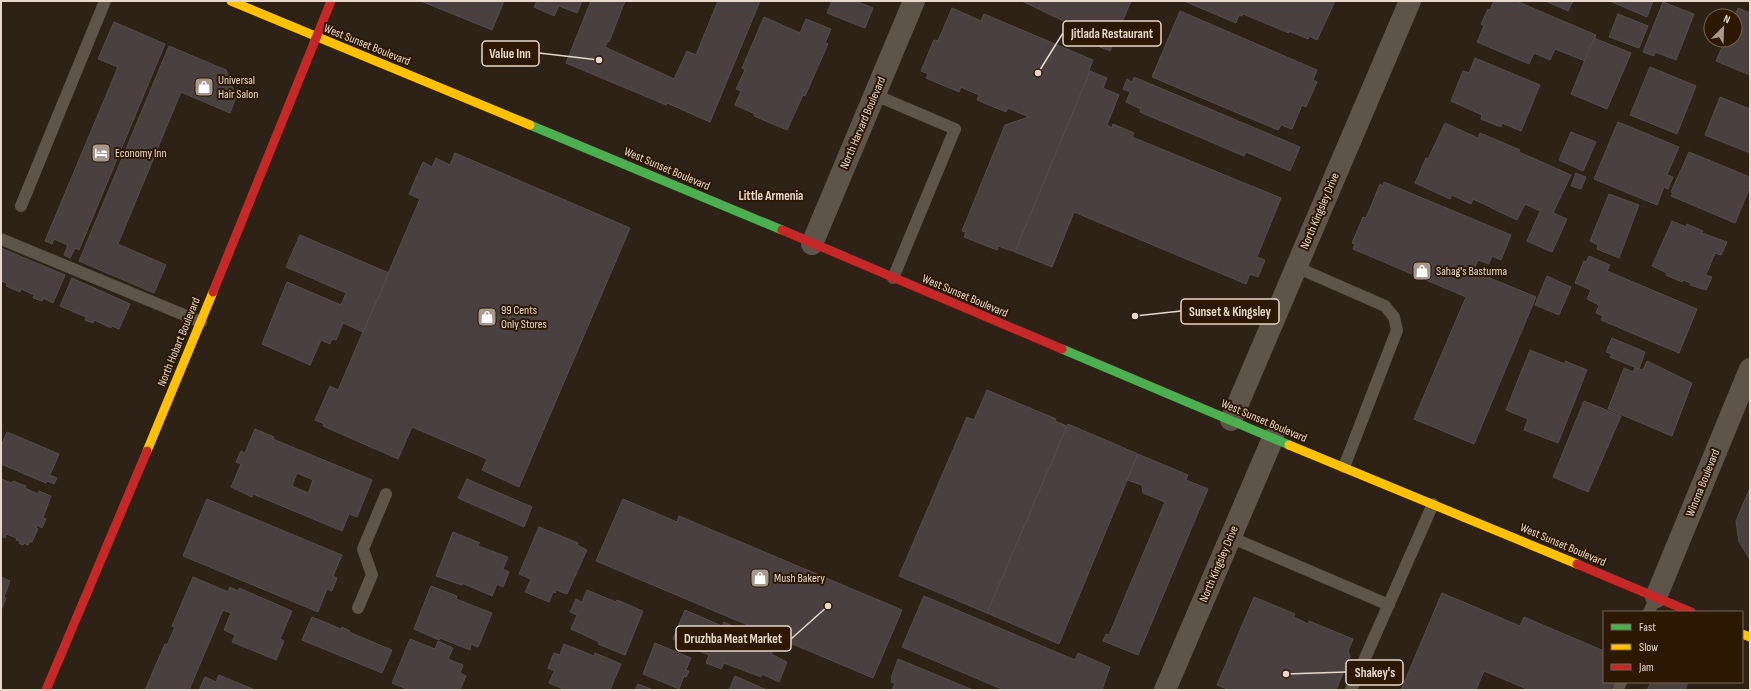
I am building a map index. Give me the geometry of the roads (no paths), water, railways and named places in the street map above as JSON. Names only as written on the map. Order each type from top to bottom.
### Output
[{"type":"main road","name":"West Sunset Boulevard","points":[[230,1],[677,186],[1433,504],[1652,605],[1685,611]]},
{"type":"main road","name":"North Hobart Boulevard","points":[[46,690],[200,322],[331,1]]},
{"type":"street","name":"North Harvard Boulevard","points":[[812,244],[914,1]]},
{"type":"street","name":"North Kingsley Drive","points":[[1231,420],[1410,1]]},
{"type":"street","name":"Winona Boulevard","points":[[1652,605],[1750,369]]},
{"type":"street","name":"North Kingsley Drive","points":[[1165,690],[1273,438]]},
{"type":"lane","points":[[21,206],[105,1]]},
{"type":"lane","points":[[875,95],[954,129],[893,278]]},
{"type":"lane","points":[[1,239],[200,322]]},
{"type":"lane","points":[[1296,268],[1385,306],[1394,317],[1397,330],[1344,467]]},
{"type":"lane","points":[[358,608],[372,575],[362,549],[386,494]]},
{"type":"lane","points":[[1351,690],[1433,504]]},
{"type":"lane","points":[[1230,537],[1389,605]]},
{"type":"place","name":"Value Inn","points":[[599,60]]},
{"type":"place","name":"Jitlada Restaurant","points":[[1038,73]]},
{"type":"place","name":"Universal Hair Salon","points":[[204,87]]},
{"type":"place","name":"Economy Inn","points":[[101,153]]},
{"type":"place","name":"Sahag's Basturma","points":[[1422,271]]},
{"type":"place","name":"Sunset & Kingsley","points":[[1135,316]]},
{"type":"place","name":"99 Cents Only Stores","points":[[487,317]]},
{"type":"place","name":"Mush Bakery","points":[[760,578]]},
{"type":"place","name":"Druzhba Meat Market","points":[[828,606]]},
{"type":"place","name":"Shakey's","points":[[1286,674]]},
{"type":"district","name":"Little Armenia","points":[[771,196]]}]
